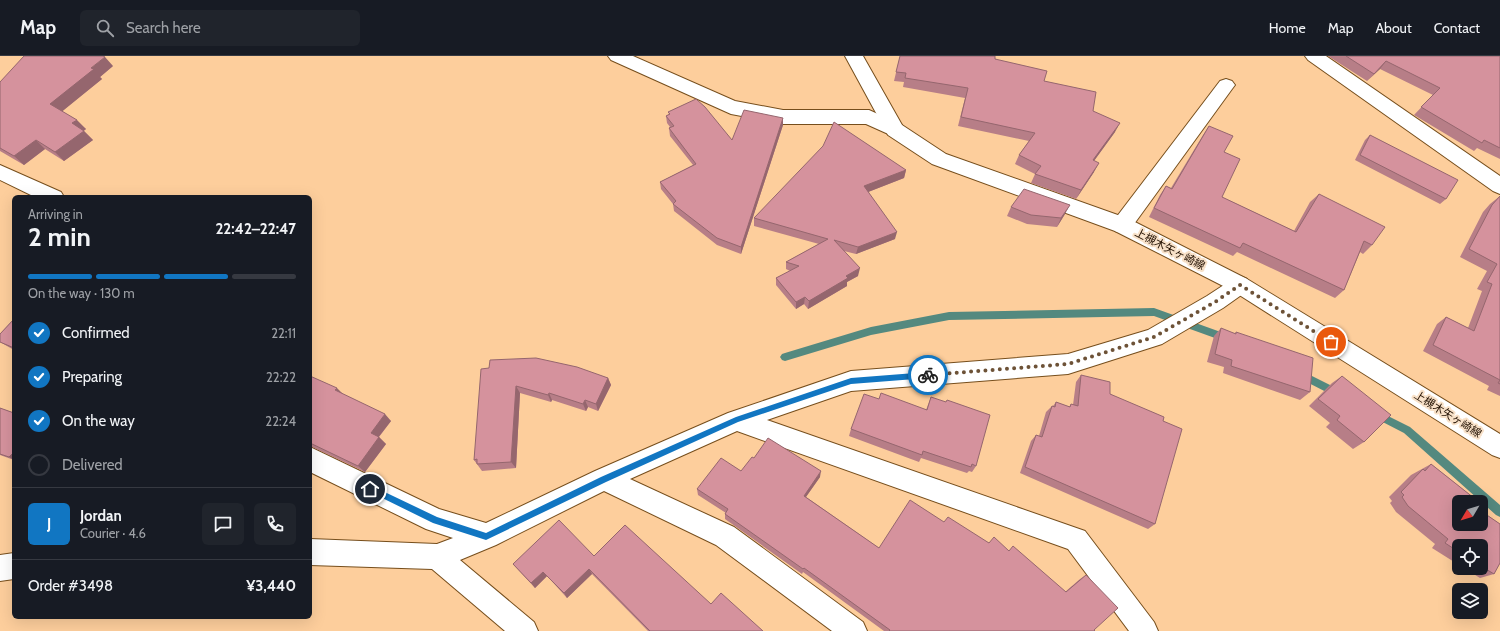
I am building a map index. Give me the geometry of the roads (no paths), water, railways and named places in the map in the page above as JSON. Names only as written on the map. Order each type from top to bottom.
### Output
[{"type":"street","points":[[617,56],[730,107],[783,117],[869,116],[895,130]]},
{"type":"street","name":"上槻木矢ヶ崎線","points":[[854,56],[895,130],[939,159],[1122,225],[1240,285],[1500,447]]},
{"type":"street","points":[[1314,56],[1500,186]]},
{"type":"street","points":[[1122,225],[1226,85]]},
{"type":"street","points":[[0,172],[50,195]]},
{"type":"street","points":[[312,552],[437,557],[486,536],[604,479],[736,420],[851,381],[1068,364],[1154,337],[1215,302],[1240,285]]},
{"type":"street","points":[[736,420],[1076,540],[1145,631]]},
{"type":"street","points":[[312,460],[318,464],[435,520],[486,536]]},
{"type":"street","points":[[604,479],[725,536],[854,631]]},
{"type":"street","points":[[437,557],[525,631]]},
{"type":"street","points":[[0,568],[12,566]]},
{"type":"waterway","points":[[785,357],[871,331],[949,316],[1154,312],[1226,338]]},
{"type":"waterway","points":[[1300,374],[1337,393]]},
{"type":"waterway","points":[[1376,414],[1407,430],[1500,512]]}]
